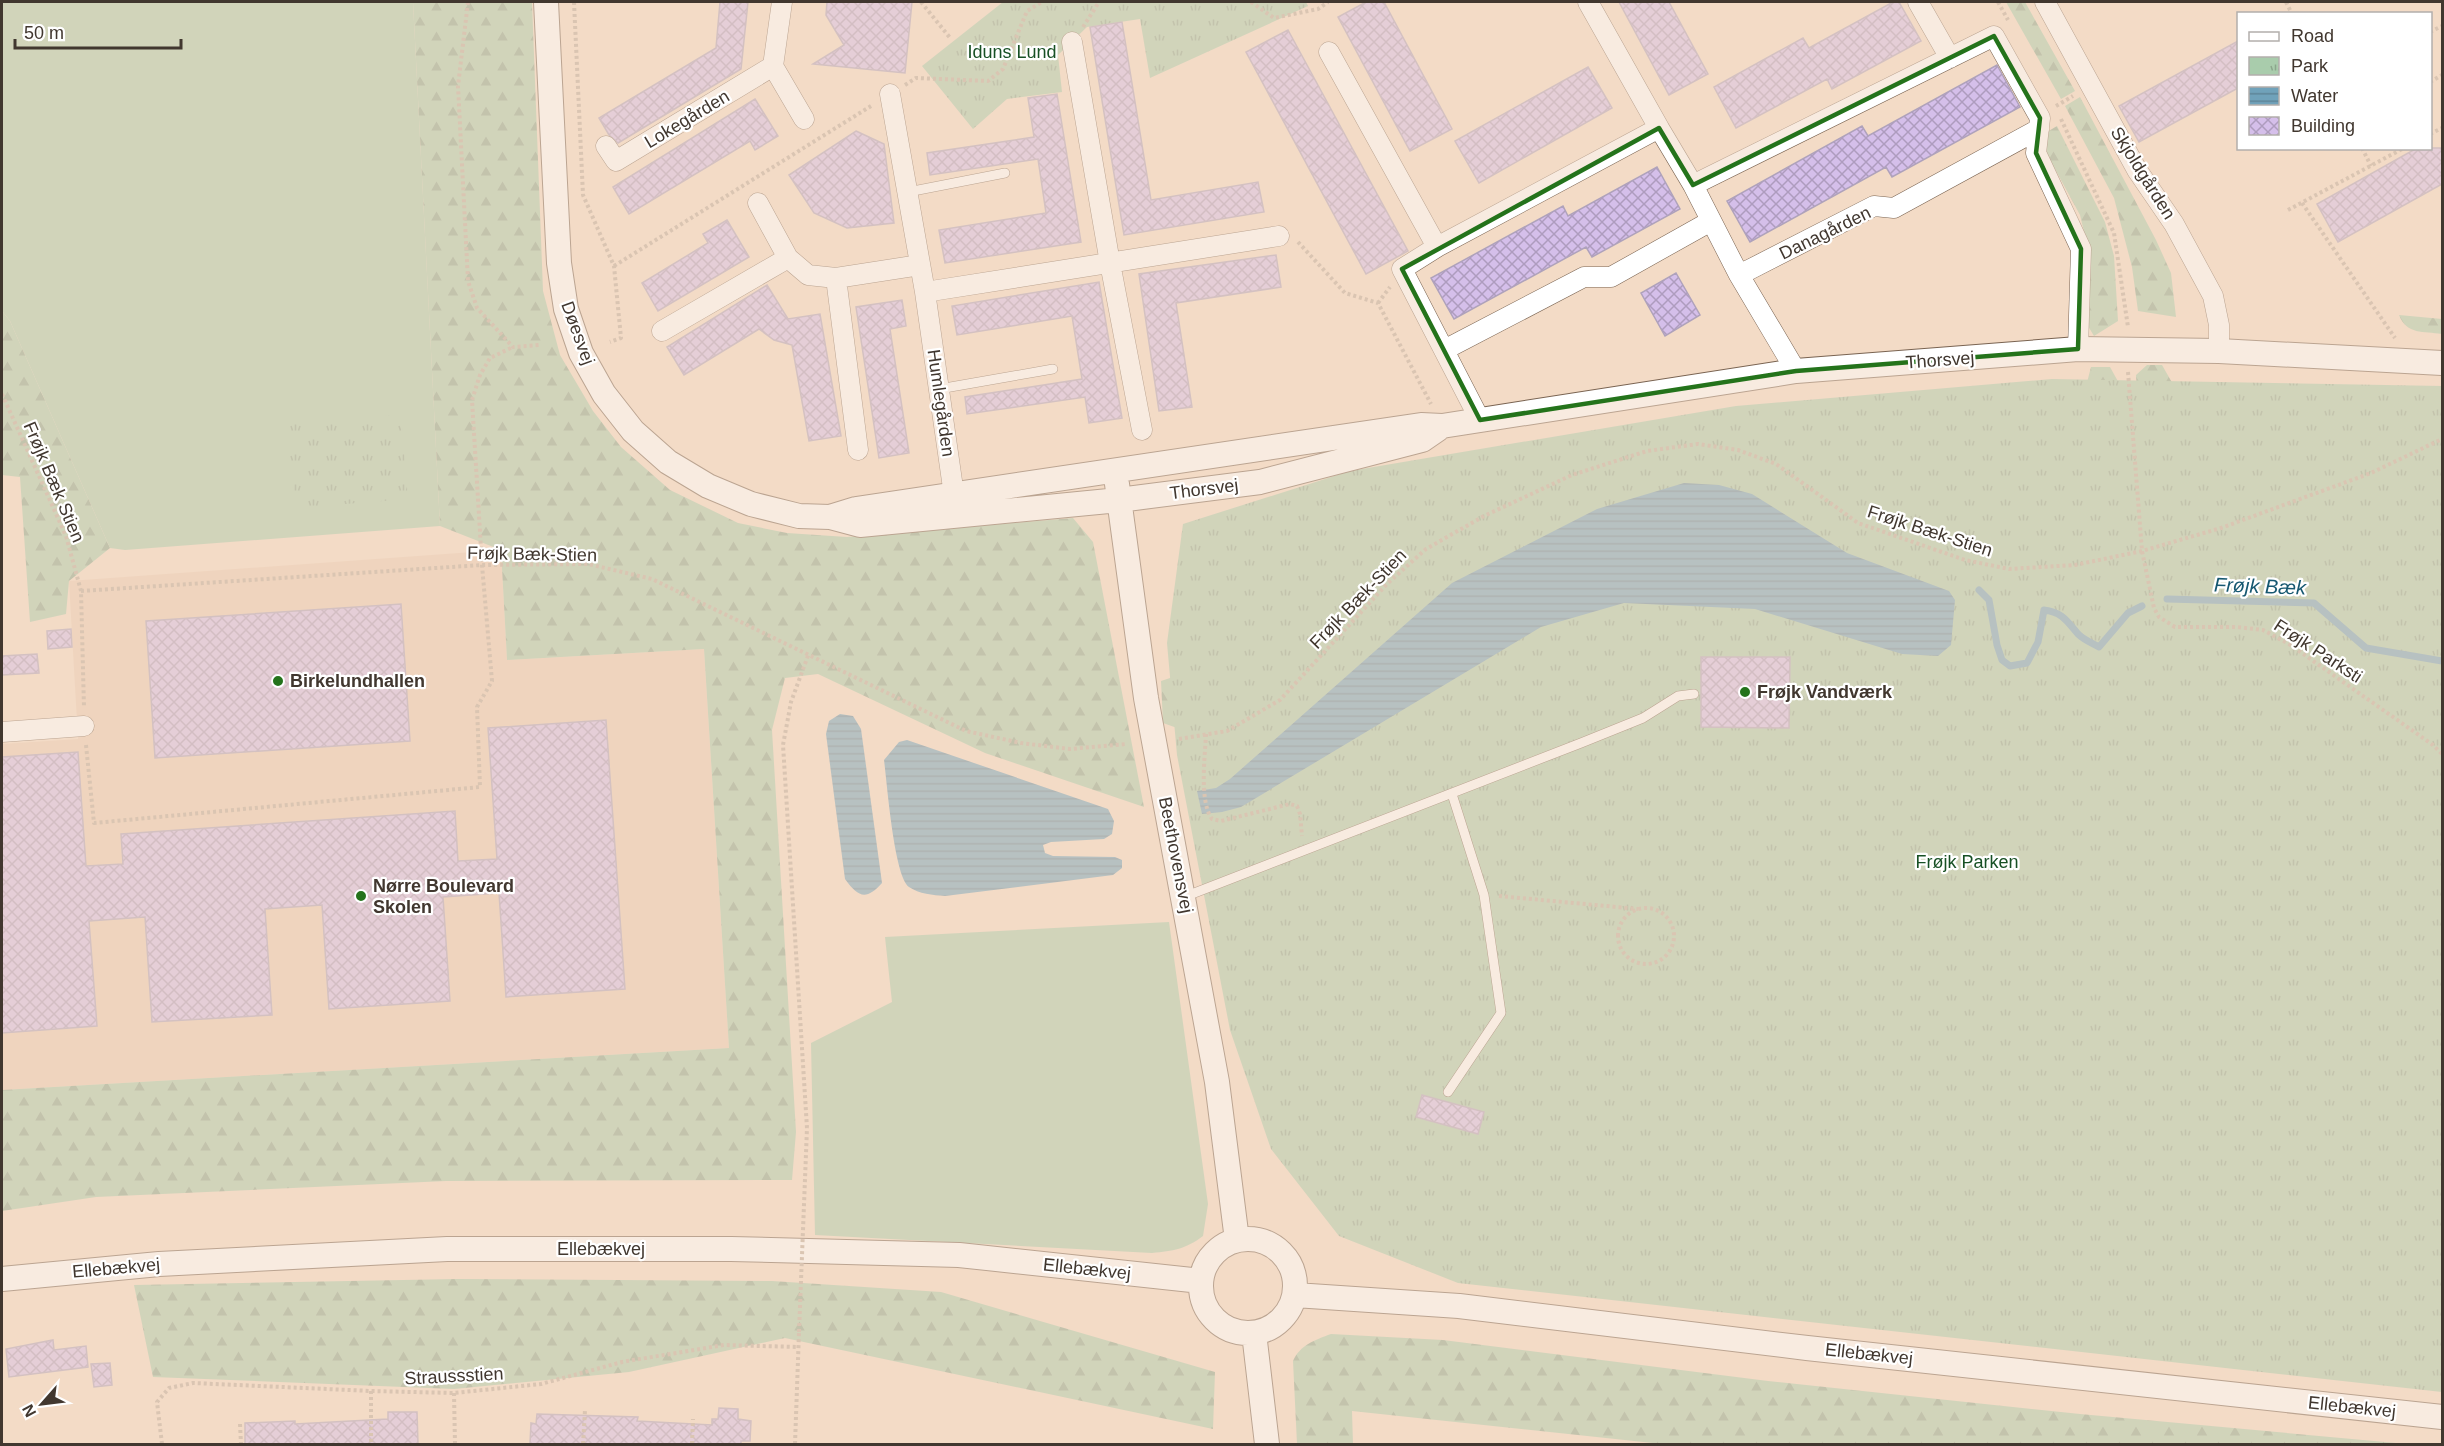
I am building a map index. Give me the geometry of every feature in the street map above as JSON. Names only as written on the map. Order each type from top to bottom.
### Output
[{"type":"street","name":"Døesvej","points":[[546,2],[559,263],[566,309],[581,353],[604,394],[633,430],[668,462],[708,486],[751,504],[799,516],[830,517],[856,509],[956,504]]},
{"type":"street","points":[[782,2],[773,66],[804,119]]},
{"type":"street","points":[[1588,2],[1693,185],[1739,275],[1796,371]]},
{"type":"street","points":[[1918,2],[1950,58]]},
{"type":"street","name":"Skjoldgården","points":[[2045,2],[2138,170],[2174,224],[2213,296],[2219,325],[2219,351]]},
{"type":"street","points":[[1693,185],[1994,36],[2040,118],[2036,153],[2081,249],[2078,349]]},
{"type":"street","points":[[1072,42],[1142,430]]},
{"type":"street","points":[[1329,52],[1437,247]]},
{"type":"street","name":"Lokegården","points":[[606,146],[616,162],[773,66]]},
{"type":"street","name":"Humlegården","points":[[890,94],[920,266],[956,504]]},
{"type":"street","points":[[1480,420],[1402,269],[1437,247],[1659,128]]},
{"type":"street","name":"Danagården","points":[[1739,275],[1874,206],[1894,208],[2039,129]]},
{"type":"street","points":[[758,203],[788,258],[808,275],[836,278],[920,266]]},
{"type":"street","points":[[1444,350],[1584,277],[1611,277],[1711,221]]},
{"type":"street","points":[[924,292],[1279,236]]},
{"type":"street","points":[[662,331],[788,258]]},
{"type":"street","points":[[836,278],[858,450]]},
{"type":"street","name":"Thorsvej","points":[[956,504],[1114,470],[1421,425],[1442,426],[1796,371],[2078,349],[2219,351],[2442,363]]},
{"type":"street","name":"Thorsvej","points":[[956,504],[1119,500],[1260,482],[1422,440],[1442,426]]},
{"type":"street","name":"Beethovensvej","points":[[1114,470],[1146,698],[1217,1082],[1238,1240]]},
{"type":"street","points":[[2,732],[84,726]]},
{"type":"street","points":[[1253,1239],[1268,1243],[1281,1252],[1290,1265],[1295,1280],[1295,1295],[1290,1309],[1281,1321],[1268,1329],[1254,1333],[1237,1332],[1222,1325],[1210,1314],[1202,1298],[1201,1281],[1205,1267],[1224,1245],[1238,1240],[1253,1239]]},
{"type":"street","name":"Ellebækvej","points":[[2,1279],[159,1264],[447,1249],[730,1249],[959,1255],[1201,1281]]},
{"type":"street","name":"Ellebækvej","points":[[1295,1295],[1459,1306],[1807,1348],[2442,1417]]},
{"type":"street","points":[[1254,1333],[1267,1444]]},
{"type":"lane","points":[[908,192],[1005,173]]},
{"type":"lane","points":[[939,388],[1053,369]]},
{"type":"lane","points":[[1184,897],[1643,718],[1678,696],[1694,694]]},
{"type":"lane","points":[[1448,1092],[1501,1013],[1484,895],[1452,794]]},
{"type":"path","points":[[468,2],[458,86],[468,281],[477,308],[513,347]]},
{"type":"path","points":[[574,2],[583,195],[614,266],[621,338],[610,342]]},
{"type":"path","points":[[921,2],[951,39]]},
{"type":"path","points":[[614,266],[916,78],[988,81],[1003,69],[1027,11],[1042,2]]},
{"type":"path","points":[[1072,42],[1099,2]]},
{"type":"path","points":[[1251,2],[1274,18],[1318,9],[1328,2]]},
{"type":"path","points":[[1998,2],[2009,21]]},
{"type":"path","points":[[2052,99],[2114,233],[2129,334]]},
{"type":"path","points":[[2363,150],[2371,166]]},
{"type":"path","points":[[2288,210],[2399,150]]},
{"type":"path","points":[[2302,203],[2411,361]]},
{"type":"path","points":[[1279,236],[1295,239],[1345,294],[1378,303],[1442,426]]},
{"type":"path","points":[[482,565],[472,400],[480,375],[490,358],[513,347],[539,345]]},
{"type":"path","name":"Frøjk Parksti","points":[[2127,371],[2142,551],[2154,608],[2166,623],[2175,627],[2237,627],[2263,630],[2289,644],[2433,745],[2442,754]]},
{"type":"path","name":"Frøjk Bæk Stien","points":[[2,394],[66,536],[81,591],[84,726],[94,823],[480,787],[477,707],[492,681],[482,565]]},
{"type":"path","name":"Frøjk Bæk-Stien","points":[[1179,739],[1227,731],[1280,700],[1387,584],[1426,549],[1484,516],[1572,475],[1647,451],[1698,444],[1738,450],[1776,464],[1858,523],[1965,560],[2009,569],[2075,565],[2142,551],[2221,528],[2371,473],[2442,439]]},
{"type":"path","name":"Frøjk Bæk-Stien","points":[[81,591],[482,565],[588,564],[652,579],[809,653],[966,731],[1021,743],[1070,749],[1126,744]]},
{"type":"path","points":[[795,1444],[807,1128],[783,745],[791,702],[809,653]]},
{"type":"path","points":[[1206,734],[1204,789],[1208,814],[1212,819],[1221,821],[1290,804],[1297,806],[1301,824],[1302,852]]},
{"type":"path","points":[[1484,895],[1649,908],[1664,915],[1673,929],[1672,945],[1668,953],[1655,962],[1646,964],[1629,958],[1619,943],[1620,926],[1632,912],[1640,909]]},
{"type":"path","name":"Straussstien","points":[[162,1444],[157,1402],[169,1388],[193,1383],[454,1393],[541,1383],[622,1362],[724,1346],[798,1347]]},
{"type":"path","points":[[371,1391],[371,1444]]},
{"type":"path","points":[[454,1393],[454,1444]]},
{"type":"path","points":[[583,1444],[585,1410]]},
{"type":"path","points":[[692,1444],[693,1419]]},
{"type":"path","points":[[240,1424],[241,1444]]},
{"type":"highlighted area","points":[[1994,36],[2040,118],[2036,153],[2081,249],[2078,349],[1796,371],[1480,420],[1402,269],[1659,128],[1693,185]]},
{"type":"shaded area","name":"Nørre Boulevard Skolen","points":[[501,550],[507,660],[704,649],[729,1048],[2,1090],[2,744],[78,739],[69,581]]},
{"type":"green space","points":[[2,2],[413,2],[440,526],[125,550],[110,548],[10,321],[2,311]]},
{"type":"green space","points":[[413,2],[532,2],[543,291],[560,355],[593,411],[621,447],[670,490],[738,523],[787,533],[847,537],[1073,518],[1093,542],[1144,807],[985,753],[818,674],[785,678],[772,730],[796,1132],[792,1180],[446,1181],[96,1197],[2,1211],[2,1090],[729,1048],[704,649],[507,660],[501,550],[440,526]]},
{"type":"green space","name":"Iduns Lund","points":[[1003,2],[1306,2],[1308,6],[1150,78],[1140,19],[1087,27],[1058,55],[1062,92],[1007,99],[973,129],[922,66]]},
{"type":"green space","points":[[2006,2],[2025,2],[2075,91],[2061,99]]},
{"type":"green space","points":[[2080,97],[2156,240],[2171,273],[2176,317],[2138,311],[2132,267],[2114,198],[2065,106]]},
{"type":"green space","points":[[2057,126],[2105,222],[2114,256],[2118,321],[2094,336],[2088,326],[2087,244],[2080,215],[2043,147],[2042,135]]},
{"type":"green space","points":[[2,311],[10,321],[110,548],[69,581],[66,614],[30,622],[20,477],[2,475]]},
{"type":"green space","points":[[2399,315],[2442,319],[2442,334],[2411,329],[2406,326]]},
{"type":"green space","points":[[2147,365],[2162,365],[2174,386],[2140,439],[2136,375]]},
{"type":"green space","points":[[2091,367],[2110,367],[2120,385],[2084,394]]},
{"type":"green space","name":"Frøjk Parken","points":[[2052,379],[2442,386],[2442,1392],[1458,1283],[1339,1236],[1271,1149],[1230,1030],[1177,755],[1167,643],[1183,524],[1350,471],[1736,406]]},
{"type":"green space","points":[[401,415],[408,499],[295,508],[286,422]]},
{"type":"green space","points":[[1176,676],[1180,729],[1163,723],[1161,681]]},
{"type":"green space","points":[[1169,922],[1208,1204],[1203,1236],[1179,1249],[1152,1253],[815,1235],[811,1043],[892,1002],[885,937]]},
{"type":"green space","points":[[457,1279],[772,1281],[941,1292],[1215,1372],[1213,1429],[785,1338],[629,1372],[454,1389],[153,1377],[134,1285]]},
{"type":"green space","points":[[1331,1334],[1443,1340],[1768,1381],[2080,1414],[2407,1444],[1662,1444],[1352,1411],[1353,1444],[1297,1444],[1293,1361],[1304,1347]]},
{"type":"water","points":[[1684,483],[1719,485],[1752,494],[1847,553],[1949,591],[1955,600],[1951,645],[1938,656],[1902,654],[1755,609],[1624,603],[1541,627],[1241,807],[1202,814],[1197,791],[1216,788],[1230,779],[1452,583],[1597,509]]},
{"type":"water","points":[[840,714],[853,716],[861,729],[882,883],[867,894],[858,893],[845,879],[826,734],[829,721]]},
{"type":"water","points":[[907,740],[1108,809],[1114,821],[1112,834],[1104,839],[1051,842],[1043,845],[1045,853],[1053,856],[1115,857],[1122,860],[1122,868],[1113,875],[945,896],[926,894],[909,887],[899,866],[895,848],[884,760],[899,742]]},
{"type":"building","points":[[720,2],[748,2],[741,69],[618,143],[609,135],[599,118],[716,48]]},
{"type":"building","points":[[827,2],[912,2],[905,73],[813,64],[844,45],[826,15]]},
{"type":"building","points":[[1366,2],[1384,2],[1452,129],[1410,151],[1338,17]]},
{"type":"building","points":[[1619,2],[1669,2],[1708,74],[1669,95]]},
{"type":"building","points":[[1893,2],[1899,2],[1921,41],[1832,89],[1827,79],[1736,128],[1714,87],[1803,38],[1809,48]]},
{"type":"building","points":[[1122,22],[1151,200],[1258,182],[1264,212],[1124,235],[1090,27]]},
{"type":"building","points":[[1288,30],[1408,251],[1366,274],[1246,52]]},
{"type":"building","points":[[2237,42],[2237,89],[2139,142],[2119,106]]},
{"type":"building","points":[[1997,65],[2020,107],[1892,177],[1886,167],[1750,242],[1727,201],[1862,126],[1868,136]]},
{"type":"building","points":[[1588,67],[1612,108],[1479,183],[1455,141]]},
{"type":"building","points":[[1057,94],[1081,242],[945,263],[939,230],[1046,213],[1038,159],[930,175],[927,153],[1034,137],[1028,98]]},
{"type":"building","points":[[755,99],[778,136],[755,150],[750,141],[629,214],[613,187]]},
{"type":"building","points":[[856,131],[884,144],[894,223],[847,228],[814,213],[789,175]]},
{"type":"building","points":[[2442,148],[2442,184],[2338,242],[2317,204],[2413,150]]},
{"type":"building","points":[[1657,167],[1680,209],[1592,257],[1586,247],[1454,319],[1431,278],[1563,206],[1568,216]]},
{"type":"building","points":[[727,220],[749,257],[658,311],[642,283],[708,243],[703,234]]},
{"type":"building","points":[[1276,255],[1281,287],[1176,303],[1192,407],[1159,411],[1139,274]]},
{"type":"building","points":[[1676,273],[1700,315],[1665,336],[1641,293]]},
{"type":"building","points":[[1099,282],[1122,418],[1089,423],[1085,397],[967,414],[965,397],[1082,379],[1072,316],[957,335],[952,306]]},
{"type":"building","points":[[767,285],[788,319],[820,314],[841,436],[809,441],[792,345],[774,340],[759,329],[684,375],[667,347]]},
{"type":"building","points":[[902,300],[906,326],[890,329],[909,453],[879,458],[856,307]]},
{"type":"building","name":"Birkelundhallen","points":[[401,604],[410,741],[155,758],[146,621]]},
{"type":"building","points":[[71,629],[72,647],[48,649],[47,631]]},
{"type":"building","points":[[37,654],[39,673],[2,675],[2,656]]},
{"type":"building","name":"Frøjk Vandværk","points":[[1701,657],[1790,657],[1789,728],[1701,727]]},
{"type":"building","points":[[606,720],[625,989],[506,997],[499,893],[443,897],[450,1001],[329,1009],[322,905],[265,909],[272,1015],[152,1022],[145,917],[89,921],[97,1026],[2,1033],[2,757],[78,752],[86,866],[123,864],[121,834],[455,811],[458,861],[497,859],[488,728]]},
{"type":"building","points":[[1422,1095],[1484,1112],[1478,1134],[1416,1117]]},
{"type":"building","points":[[53,1340],[54,1350],[86,1346],[88,1367],[9,1377],[6,1349]]},
{"type":"building","points":[[110,1363],[112,1385],[94,1387],[91,1364]]},
{"type":"building","points":[[719,1408],[738,1409],[738,1419],[751,1421],[750,1441],[741,1441],[741,1444],[530,1444],[531,1423],[536,1424],[537,1414],[638,1417],[637,1421],[712,1425],[712,1419],[718,1419]]},
{"type":"building","points":[[388,1412],[417,1412],[418,1444],[245,1444],[245,1423],[295,1421],[295,1424],[388,1419]]},
{"type":"waterway","name":"Frøjk Bæk","points":[[1979,590],[1989,600],[1997,645],[2002,660],[2010,666],[2027,663],[2038,642],[2044,610],[2060,615],[2080,636],[2099,647],[2128,613],[2142,606]]},
{"type":"waterway","name":"Frøjk Bæk","points":[[2167,599],[2314,603],[2366,648],[2442,661]]},
{"type":"place","name":"Birkelundhallen","points":[[278,681]]},
{"type":"place","name":"Frøjk Vandværk","points":[[1745,692]]},
{"type":"place","name":"Nørre Boulevard Skolen","points":[[361,896]]}]
